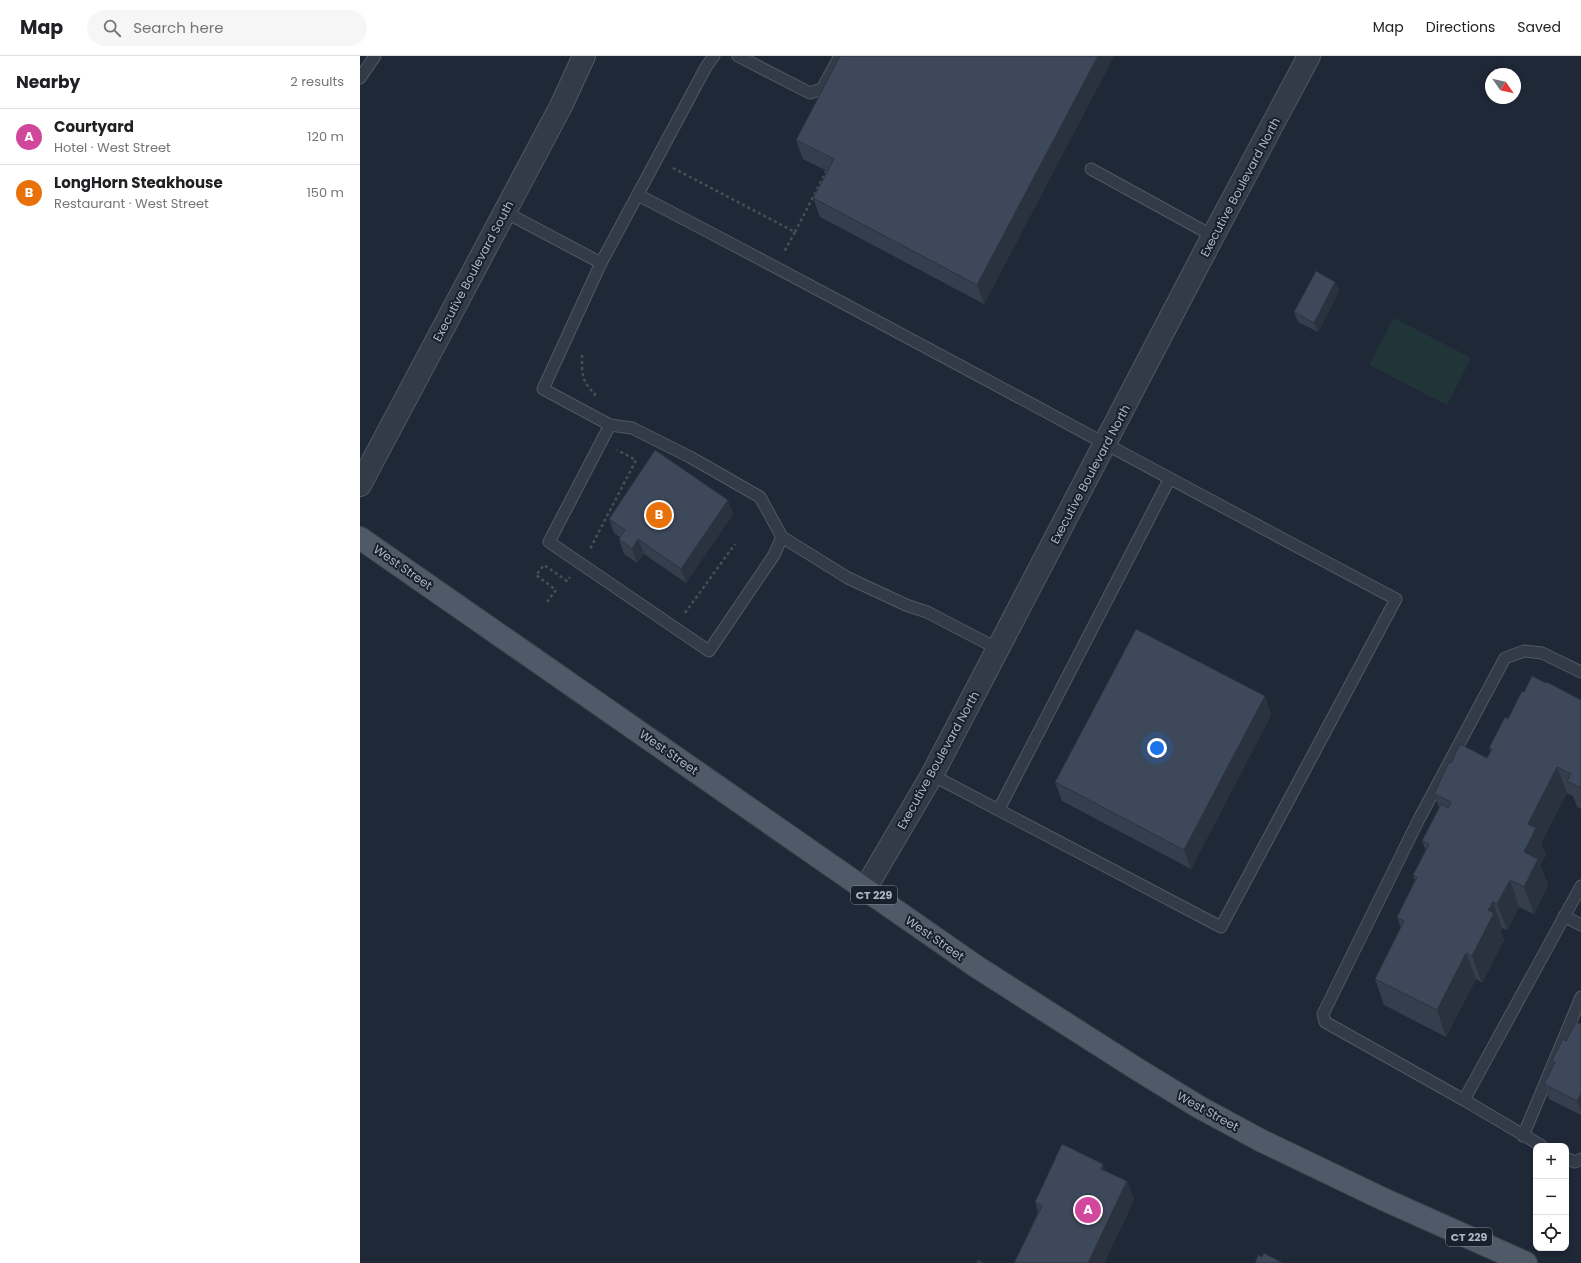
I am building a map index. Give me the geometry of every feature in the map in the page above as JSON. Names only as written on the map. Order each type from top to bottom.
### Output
[{"type":"main road","name":"West Street","points":[[360,538],[1008,988],[1199,1107],[1260,1140],[1377,1196],[1526,1263]]},
{"type":"street","name":"Executive Boulevard South","points":[[360,486],[561,106],[584,56]]},
{"type":"street","name":"Executive Boulevard North","points":[[865,889],[932,774],[1213,236],[1309,56]]},
{"type":"lane","points":[[360,78],[375,56]]},
{"type":"lane","points":[[714,56],[656,159],[601,263],[543,389],[610,425],[632,428],[690,457],[760,497],[782,537],[848,578],[906,605],[927,612],[998,649]]},
{"type":"lane","points":[[738,56],[810,93],[822,89],[840,56]]},
{"type":"lane","points":[[1091,169],[1213,236]]},
{"type":"lane","points":[[638,195],[776,267],[1169,480],[1396,599],[1221,927],[932,774]]},
{"type":"lane","points":[[505,212],[601,263]]},
{"type":"lane","points":[[610,425],[549,542],[709,651],[774,555],[782,537]]},
{"type":"lane","points":[[999,810],[1169,480]]},
{"type":"lane","points":[[1536,1143],[1464,1100],[1326,1022],[1323,1014],[1419,819],[1505,658],[1524,651],[1542,653],[1581,672]]},
{"type":"lane","points":[[1464,1100],[1581,886]]},
{"type":"lane","points":[[1564,916],[1581,925]]},
{"type":"lane","points":[[1523,1136],[1581,997]]},
{"type":"lane","points":[[1569,1159],[1575,1162],[1581,1159]]},
{"type":"path","points":[[656,159],[795,232]]},
{"type":"path","points":[[776,267],[832,162]]},
{"type":"path","points":[[582,355],[583,379],[586,386],[595,394],[586,412]]},
{"type":"path","points":[[547,602],[556,590],[536,575],[544,565],[567,581],[590,547],[636,460],[601,442]]},
{"type":"path","points":[[679,608],[685,613],[735,544]]},
{"type":"path","points":[[590,547],[597,551]]},
{"type":"green space","points":[[1394,318],[1471,358],[1447,405],[1369,365]]},
{"type":"building","points":[[840,56],[1098,56],[977,285],[813,198],[834,159],[796,140]]},
{"type":"building","points":[[1316,271],[1335,282],[1314,323],[1294,312]]},
{"type":"building","points":[[655,450],[728,500],[681,569],[638,539],[632,549],[619,539],[625,530],[609,519]]},
{"type":"building","points":[[1136,629],[1265,696],[1184,850],[1055,782]]},
{"type":"building","points":[[1532,676],[1546,683],[1547,682],[1581,700],[1581,788],[1567,781],[1571,774],[1557,767],[1528,824],[1536,828],[1524,852],[1538,859],[1524,887],[1510,880],[1497,904],[1493,902],[1488,910],[1494,913],[1472,956],[1466,953],[1437,1010],[1375,979],[1404,921],[1397,917],[1417,877],[1413,875],[1429,844],[1422,841],[1441,804],[1448,808],[1451,802],[1434,794],[1449,762],[1451,763],[1460,744],[1487,758],[1492,749],[1489,748],[1505,717],[1508,719],[1522,691],[1524,692]]},
{"type":"building","points":[[1576,1022],[1581,1024],[1581,1094],[1577,1101],[1544,1084],[1555,1062],[1552,1060],[1563,1039],[1566,1041]]},
{"type":"building","points":[[1062,1144],[1103,1164],[1101,1169],[1127,1181],[1088,1263],[1014,1263],[1042,1206],[1035,1202]]},
{"type":"building","points":[[1264,1253],[1283,1263],[1255,1263],[1258,1255],[1262,1257]]},
{"type":"building","points":[[978,1260],[984,1263],[976,1263]]},
{"type":"place","name":"LongHorn Steakhouse","points":[[659,515]]},
{"type":"place","name":"Courtyard","points":[[1088,1210]]}]
